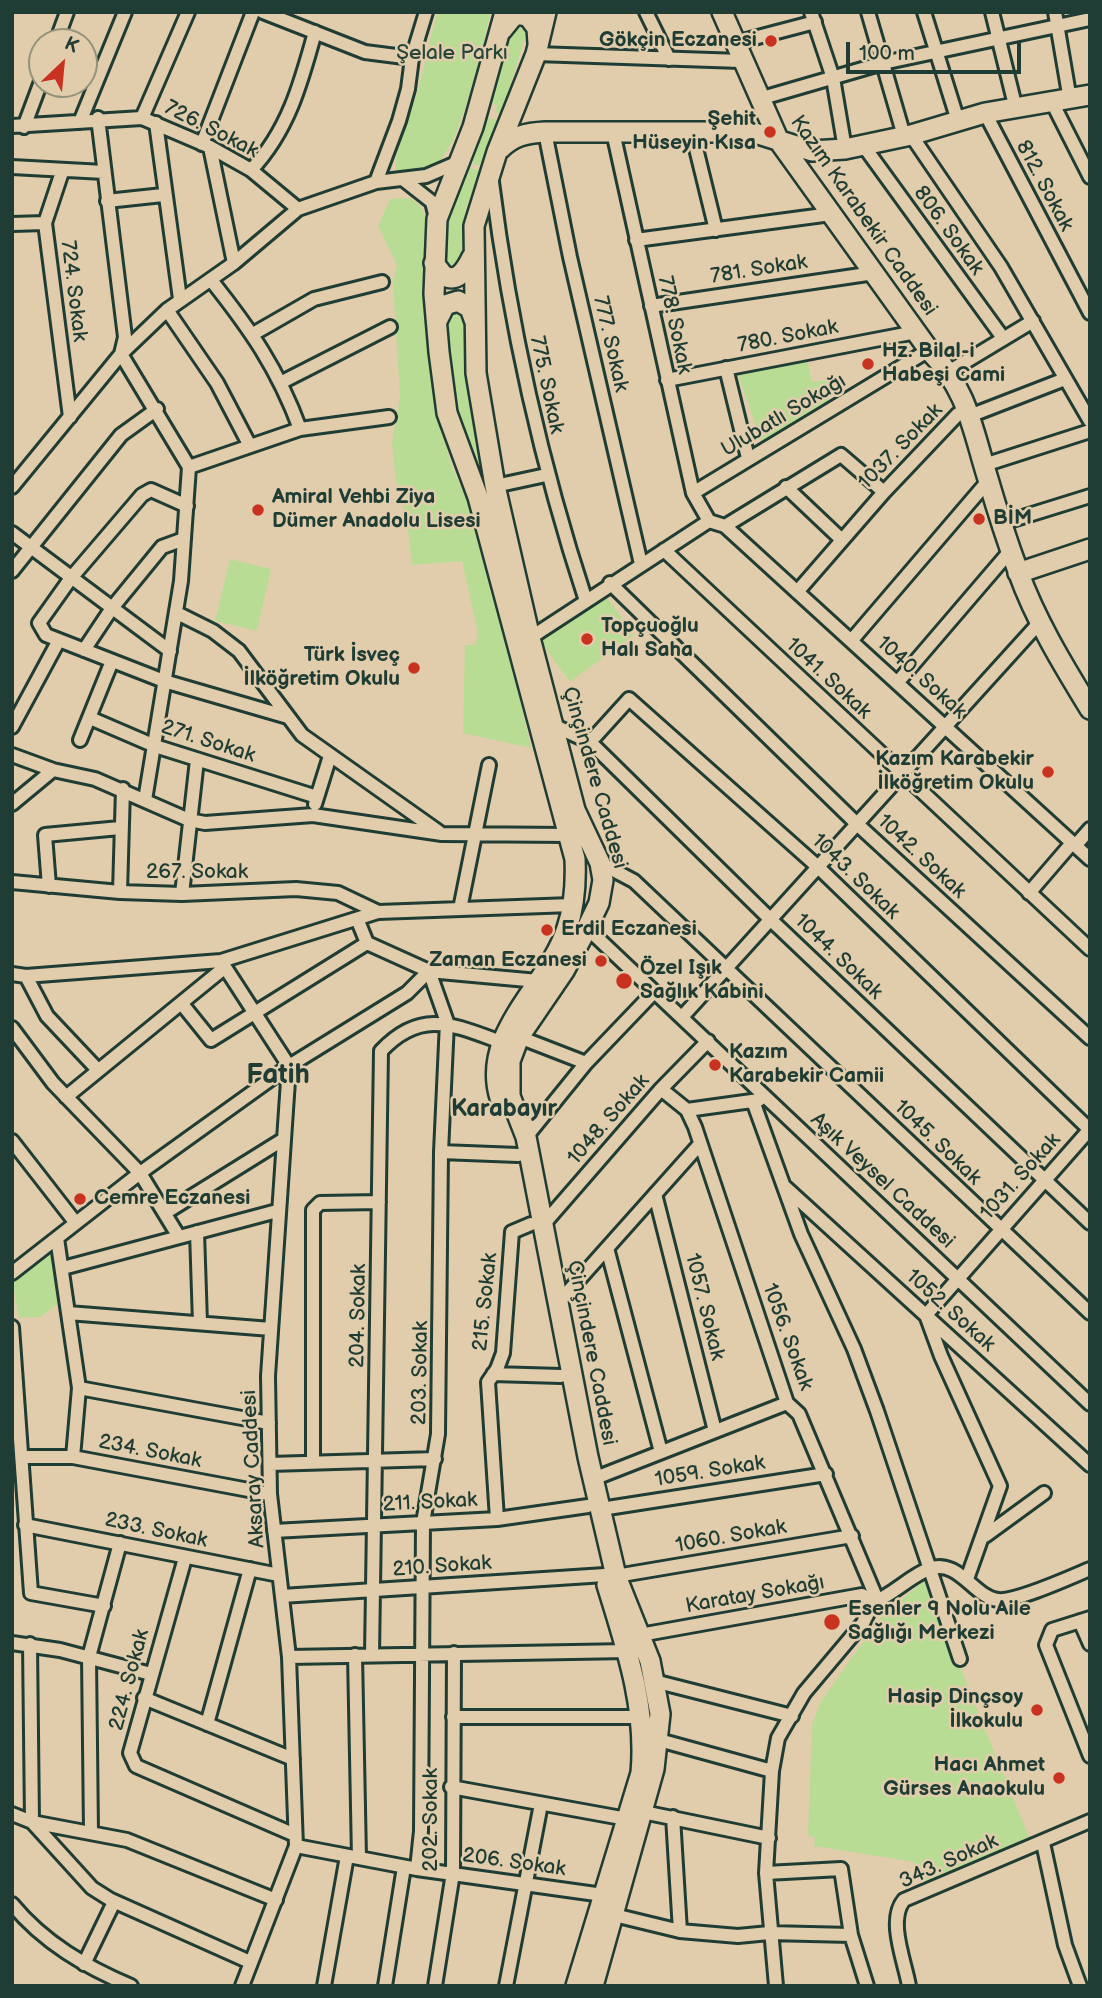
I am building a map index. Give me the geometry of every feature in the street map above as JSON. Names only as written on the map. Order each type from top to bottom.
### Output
[{"type":"main road","name":"Çinçindere Caddesi","points":[[510,1040],[564,971],[598,903],[603,880],[600,863],[575,810],[530,638],[495,486],[476,373],[472,257],[474,226],[497,152],[537,49],[546,12]]},
{"type":"main road","name":"Kazım Karabekir Caddesi","points":[[722,12],[779,141],[929,350],[950,371],[972,415],[986,473],[1018,573],[1040,622],[1087,697]]},
{"type":"main road","points":[[503,22],[515,15],[528,16],[537,28],[537,49]]},
{"type":"main road","name":"Çinçindere Caddesi","points":[[503,22],[461,161],[437,219],[434,263],[437,321],[447,413],[478,497],[569,835],[575,859],[576,888],[562,939],[538,981],[510,1040],[495,1083],[522,1146],[561,1376],[610,1575],[634,1643],[654,1681],[660,1714],[659,1740],[605,1907],[576,1986]]},
{"type":"main road","points":[[497,152],[509,139],[545,132],[752,132],[813,151],[854,147],[985,113],[1090,95]]},
{"type":"main road","points":[[519,96],[524,113],[545,132]]},
{"type":"main road","points":[[434,263],[443,275],[456,278],[462,274],[472,257]]},
{"type":"main road","points":[[437,321],[445,305],[458,301],[470,308],[475,323]]},
{"type":"main road","points":[[1018,573],[1090,549]]},
{"type":"main road","name":"Çinçindere Caddesi","points":[[537,1225],[558,1303],[593,1479],[594,1507]]},
{"type":"main road","name":"Çinçindere Caddesi","points":[[634,1643],[644,1738],[635,1816]]},
{"type":"main road","name":"Çinçindere Caddesi","points":[[593,1986],[605,1907]]},
{"type":"street","points":[[80,122],[125,12]]},
{"type":"street","points":[[142,118],[188,12]]},
{"type":"street","points":[[233,263],[206,146],[253,12]]},
{"type":"street","points":[[376,183],[402,111],[412,58],[426,12]]},
{"type":"street","points":[[646,12],[669,59]]},
{"type":"street","points":[[868,12],[908,135],[1033,321],[1090,421]]},
{"type":"street","points":[[924,12],[958,121]]},
{"type":"street","points":[[992,12],[1016,109]]},
{"type":"street","points":[[271,14],[365,52],[412,58]]},
{"type":"street","points":[[537,49],[669,59],[738,52],[813,17],[854,147]]},
{"type":"street","points":[[1056,18],[1061,102],[1090,177]]},
{"type":"street","points":[[759,99],[883,63],[998,36],[1056,18],[1090,19]]},
{"type":"street","points":[[251,170],[272,148],[297,98],[315,33]]},
{"type":"street","points":[[18,126],[32,98]]},
{"type":"street","name":"812. Sokak","points":[[985,113],[1090,313]]},
{"type":"street","points":[[98,118],[125,337],[121,354],[157,409],[189,467],[177,613],[145,800]]},
{"type":"street","name":"726. Sokak","points":[[18,126],[80,122],[98,118],[142,118],[206,146],[251,170],[298,209]]},
{"type":"street","points":[[156,123],[163,195],[180,299]]},
{"type":"street","name":"777. Sokak","points":[[545,132],[573,271],[641,564]]},
{"type":"street","name":"778. Sokak","points":[[613,132],[693,492],[709,521]]},
{"type":"street","points":[[692,132],[716,230]]},
{"type":"street","name":"806. Sokak","points":[[854,147],[1003,338]]},
{"type":"street","points":[[12,487],[121,354],[180,299],[211,280],[298,209],[376,183],[426,176],[461,161]]},
{"type":"street","points":[[12,167],[62,172],[104,172]]},
{"type":"street","name":"724. Sokak","points":[[62,172],[46,223],[70,417]]},
{"type":"street","name":"775. Sokak","points":[[490,172],[505,283],[546,475],[586,601]]},
{"type":"street","points":[[404,180],[432,202],[437,219]]},
{"type":"street","points":[[107,201],[163,195]]},
{"type":"street","points":[[636,240],[831,214]]},
{"type":"street","points":[[12,223],[46,223]]},
{"type":"street","name":"781. Sokak","points":[[651,306],[874,272]]},
{"type":"street","points":[[211,280],[253,334],[282,382],[300,429]]},
{"type":"street","points":[[253,334],[314,299],[382,282]]},
{"type":"street","points":[[167,310],[217,383],[250,446]]},
{"type":"street","points":[[950,371],[1033,321]]},
{"type":"street","points":[[282,382],[390,327]]},
{"type":"street","name":"780. Sokak","points":[[667,380],[916,332]]},
{"type":"street","name":"Ulubatlı Sokağı","points":[[693,492],[929,350]]},
{"type":"street","points":[[726,369],[748,458]]},
{"type":"street","name":"1037. Sokak","points":[[797,592],[884,492],[958,414],[972,415],[1065,379]]},
{"type":"street","points":[[12,571],[121,435],[157,409]]},
{"type":"street","points":[[189,467],[300,429],[389,417]]},
{"type":"street","points":[[850,641],[986,473],[1090,430]]},
{"type":"street","points":[[530,638],[610,583],[709,521],[725,526],[841,455],[884,492]]},
{"type":"street","points":[[495,486],[546,475]]},
{"type":"street","points":[[786,487],[842,540]]},
{"type":"street","points":[[187,506],[151,490],[142,495],[71,579],[39,623],[46,635],[164,681],[288,717]]},
{"type":"street","points":[[1003,523],[1090,496]]},
{"type":"street","name":"1040. Sokak","points":[[725,526],[1090,859]]},
{"type":"street","points":[[12,533],[170,651]]},
{"type":"street","points":[[84,650],[112,608],[162,547],[184,539]]},
{"type":"street","name":"1041. Sokak","points":[[664,550],[901,775],[1090,949]]},
{"type":"street","points":[[897,683],[1011,550]]},
{"type":"street","name":"1042. Sokak","points":[[610,583],[857,824],[1090,1038]]},
{"type":"street","points":[[177,613],[213,631],[239,651],[302,735],[442,834]]},
{"type":"street","points":[[681,1017],[1040,622]]},
{"type":"street","points":[[12,727],[59,640]]},
{"type":"street","points":[[80,740],[112,661]]},
{"type":"street","name":"1043. Sokak","points":[[590,742],[629,699],[818,867],[1090,1130]]},
{"type":"street","name":"271. Sokak","points":[[90,718],[155,746],[317,797]]},
{"type":"street","name":"1044. Sokak","points":[[555,726],[590,742],[770,919],[1090,1223]]},
{"type":"street","points":[[12,755],[53,771],[95,779],[123,789],[172,815],[188,820],[205,822],[313,815],[442,834],[569,835]]},
{"type":"street","points":[[313,815],[330,756]]},
{"type":"street","points":[[182,894],[188,820],[197,760]]},
{"type":"street","points":[[460,909],[489,765]]},
{"type":"street","points":[[12,804],[53,771]]},
{"type":"street","points":[[120,892],[123,789]]},
{"type":"street","points":[[49,886],[45,835],[120,828]]},
{"type":"street","points":[[1029,893],[1090,829]]},
{"type":"street","name":"1045. Sokak","points":[[600,863],[634,881],[1090,1313]]},
{"type":"street","name":"267. Sokak","points":[[12,882],[120,892],[182,894],[296,889],[338,893],[378,912]]},
{"type":"street","points":[[12,974],[26,976],[222,965],[276,942],[359,921],[378,912],[572,905]]},
{"type":"street","points":[[359,921],[367,943],[429,971],[538,981]]},
{"type":"street","name":"Aşık Veysel Caddesi","points":[[587,928],[1090,1404]]},
{"type":"street","points":[[182,1004],[211,1040],[367,943]]},
{"type":"street","points":[[66,1097],[97,1069],[182,1004],[222,965]]},
{"type":"street","points":[[222,965],[289,1066]]},
{"type":"street","points":[[14,1267],[289,1066],[407,993],[429,971]]},
{"type":"street","name":"203. Sokak","points":[[385,1986],[410,1868],[421,1831],[423,1523],[435,1459],[441,1351],[441,1152],[447,1022],[429,971]]},
{"type":"street","points":[[26,976],[47,1016],[97,1069]]},
{"type":"street","points":[[441,1152],[522,1146],[586,1063],[654,992]]},
{"type":"street","points":[[447,1022],[586,1063]]},
{"type":"street","name":"204. Sokak","points":[[372,1656],[381,1051],[393,1039],[415,1026],[447,1022]]},
{"type":"street","points":[[12,1028],[66,1097],[140,1174],[179,1237]]},
{"type":"street","name":"1048. Sokak","points":[[537,1225],[708,1041]]},
{"type":"street","name":"Aksaray Caddesi","points":[[242,1986],[296,1840],[289,1657],[270,1494],[269,1423],[277,1211],[289,1066]]},
{"type":"street","points":[[661,1089],[687,1110],[767,1099]]},
{"type":"street","points":[[753,1101],[783,1186],[826,1293],[854,1349],[960,1659]]},
{"type":"street","name":"1056. Sokak","points":[[687,1110],[788,1403],[799,1414],[852,1536],[876,1597],[874,1602]]},
{"type":"street","name":"1031. Sokak","points":[[926,1315],[1043,1179],[1090,1130]]},
{"type":"street","points":[[165,1213],[284,1139]]},
{"type":"street","points":[[12,1141],[75,1222]]},
{"type":"street","points":[[558,1303],[700,1144]]},
{"type":"street","name":"1052. Sokak","points":[[783,1186],[1090,1465]]},
{"type":"street","name":"1057. Sokak","points":[[655,1194],[715,1431]]},
{"type":"street","points":[[313,1462],[313,1210],[320,1203],[379,1202]]},
{"type":"street","points":[[63,1268],[277,1211]]},
{"type":"street","name":"215. Sokak","points":[[497,1519],[488,1382],[503,1353],[512,1232],[537,1225]]},
{"type":"street","points":[[197,1232],[200,1323]]},
{"type":"street","points":[[57,1238],[79,1388],[73,1457]]},
{"type":"street","points":[[607,1248],[661,1452]]},
{"type":"street","points":[[68,1313],[271,1329]]},
{"type":"street","points":[[926,1315],[941,1356],[1000,1486],[985,1536],[967,1578]]},
{"type":"street","points":[[12,1327],[22,1457],[18,1497],[25,1525],[31,1593],[104,1606]]},
{"type":"street","points":[[493,1374],[561,1376]]},
{"type":"street","points":[[79,1388],[269,1423]]},
{"type":"street","points":[[593,1479],[788,1403]]},
{"type":"street","name":"234. Sokak","points":[[22,1457],[73,1457],[270,1494]]},
{"type":"street","points":[[270,1464],[435,1459]]},
{"type":"street","name":"1059. Sokak","points":[[594,1507],[825,1474]]},
{"type":"street","points":[[985,1536],[1044,1493]]},
{"type":"street","name":"211. Sokak","points":[[274,1531],[497,1519],[594,1507]]},
{"type":"street","name":"233. Sokak","points":[[25,1525],[279,1575]]},
{"type":"street","name":"1060. Sokak","points":[[610,1575],[852,1536]]},
{"type":"street","points":[[91,1832],[89,1657],[120,1544]]},
{"type":"street","name":"224. Sokak","points":[[185,1558],[130,1753],[136,1766],[296,1840]]},
{"type":"street","points":[[776,1986],[769,1933],[766,1873],[772,1771],[778,1738],[804,1693],[863,1623],[874,1602],[890,1595],[930,1568],[953,1570],[967,1578],[984,1597],[1002,1601],[1090,1569]]},
{"type":"street","points":[[207,1724],[250,1569]]},
{"type":"street","name":"210. Sokak","points":[[282,1596],[610,1575]]},
{"type":"street","name":"Karatay Sokağı","points":[[289,1657],[454,1653],[634,1643],[862,1595],[874,1602]]},
{"type":"street","points":[[1090,1644],[1085,1620],[1052,1630],[1046,1645],[1090,1756]]},
{"type":"street","points":[[12,1643],[30,1644],[89,1657],[151,1674]]},
{"type":"street","points":[[30,1644],[32,1822],[92,1888],[114,1902],[250,1962]]},
{"type":"street","name":"202. Sokak","points":[[435,1986],[453,1873],[451,1787],[454,1653]]},
{"type":"street","points":[[324,1986],[353,1857],[355,1656]]},
{"type":"street","points":[[654,1681],[792,1716]]},
{"type":"street","points":[[144,1698],[293,1759]]},
{"type":"street","points":[[453,1717],[641,1717]]},
{"type":"street","points":[[659,1740],[772,1771]]},
{"type":"street","points":[[451,1787],[541,1804],[635,1816],[673,1817],[769,1838]]},
{"type":"street","points":[[506,1986],[541,1804]]},
{"type":"street","points":[[12,1814],[32,1822],[127,1840],[276,1900]]},
{"type":"street","points":[[673,1817],[680,1931]]},
{"type":"street","name":"343. Sokak","points":[[909,1986],[896,1919],[898,1907],[904,1900],[1089,1823]]},
{"type":"street","name":"206. Sokak","points":[[296,1840],[353,1857],[525,1885],[680,1931],[738,1936],[769,1933],[851,1936]]},
{"type":"street","points":[[1043,1843],[1065,1945],[1080,1986]]},
{"type":"street","points":[[766,1873],[841,1869],[851,1936],[867,1986]]},
{"type":"street","points":[[84,1965],[114,1902]]},
{"type":"street","points":[[14,1912],[58,1948],[84,1965],[131,1986]]},
{"type":"green space","name":"Şelale Parkı","points":[[438,12],[491,12],[462,119],[444,156],[430,168],[396,173],[399,143],[417,93]]},
{"type":"green space","points":[[517,24],[524,25],[527,31],[501,115],[495,112],[497,105],[491,103],[511,30]]},
{"type":"green space","points":[[487,117],[498,120],[480,166],[472,164]]},
{"type":"green space","points":[[470,168],[479,170],[465,211],[461,263],[449,270],[445,260],[445,234],[454,204]]},
{"type":"green space","points":[[410,198],[420,206],[425,216],[425,304],[439,424],[452,467],[482,533],[531,748],[463,733],[465,645],[475,645],[478,634],[462,561],[412,565],[407,521],[396,482],[392,442],[400,397],[393,282],[397,265],[378,226],[390,199]]},
{"type":"green space","points":[[452,311],[460,311],[464,317],[466,373],[484,485],[456,406],[446,317]]},
{"type":"green space","points":[[807,358],[812,382],[828,380],[829,403],[762,443],[737,372]]},
{"type":"green space","points":[[230,559],[271,569],[257,631],[215,621]]},
{"type":"green space","name":"Topçuoğlu Halı Saha","points":[[605,595],[634,635],[570,682],[541,642]]},
{"type":"green space","points":[[51,1249],[60,1302],[40,1317],[19,1318],[12,1278]]},
{"type":"green space","points":[[925,1580],[1030,1840],[926,1891],[914,1862],[814,1846],[815,1838],[808,1835],[812,1724],[821,1701],[881,1617]]},
{"type":"place","name":"Gökçin Eczanesi","points":[[771,41]]},
{"type":"place","name":"Şehit Hüseyin Kısa","points":[[770,132]]},
{"type":"place","name":"Hz. Bilal-i Habeşi Cami","points":[[868,364]]},
{"type":"place","name":"Amiral Vehbi Ziya Dümer Anadolu Lisesi","points":[[258,510]]},
{"type":"place","name":"BİM","points":[[979,519]]},
{"type":"place","name":"Topçuoğlu Halı Saha","points":[[587,639]]},
{"type":"place","name":"Türk İsveç İlköğretim Okulu","points":[[414,668]]},
{"type":"place","name":"Kazım Karabekir İlköğretim Okulu","points":[[1048,772]]},
{"type":"place","name":"Erdil Eczanesi","points":[[547,930]]},
{"type":"place","name":"Zaman Eczanesi","points":[[601,961]]},
{"type":"place","name":"Özel Işık Sağlık Kabini","points":[[624,981]]},
{"type":"place","name":"Kazım Karabekir Camii","points":[[715,1065]]},
{"type":"place","name":"Cemre Eczanesi","points":[[80,1199]]},
{"type":"place","name":"Esenler 9 Nolu Aile Sağlığı Merkezi","points":[[832,1622]]},
{"type":"place","name":"Hasip Dinçsoy İlkokulu","points":[[1037,1710]]},
{"type":"place","name":"Hacı Ahmet Gürses Anaokulu","points":[[1059,1778]]},
{"type":"district","name":"Fatih","points":[[278,1076]]},
{"type":"district","name":"Karabayır","points":[[504,1110]]}]
